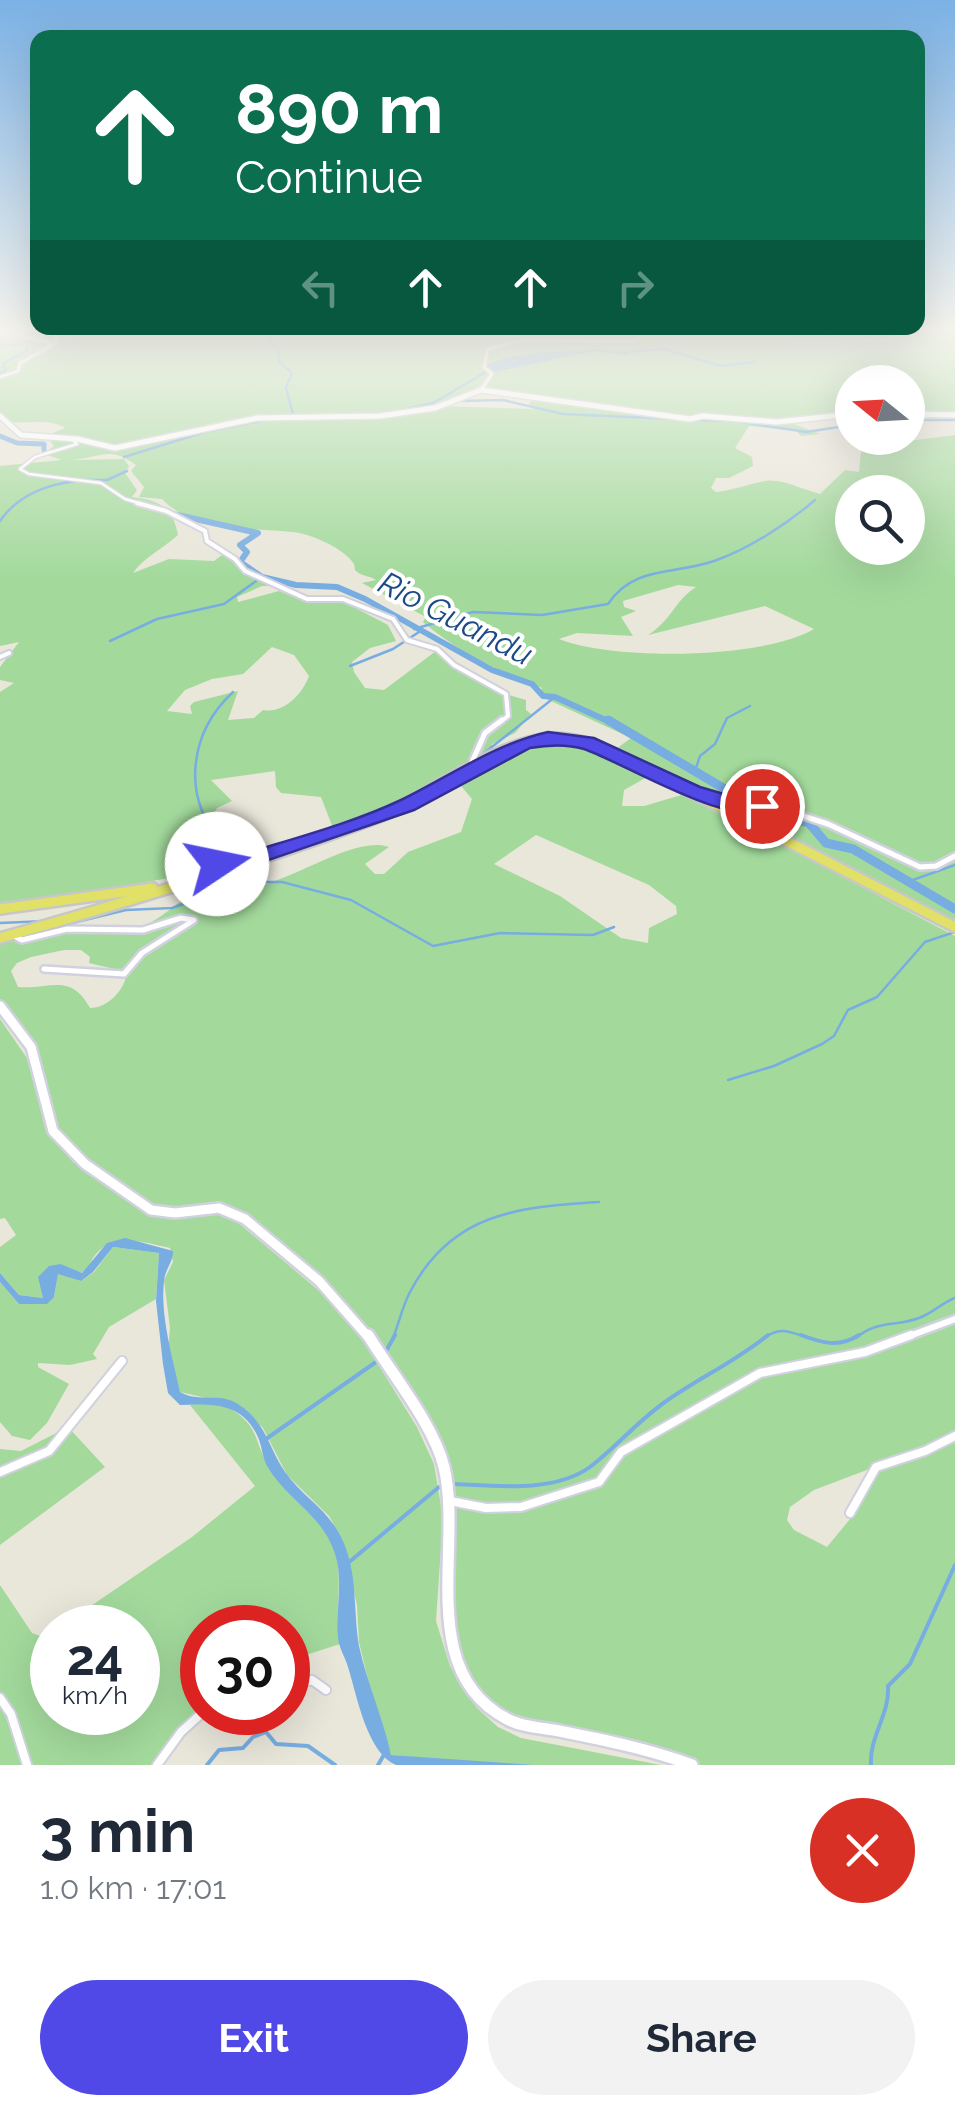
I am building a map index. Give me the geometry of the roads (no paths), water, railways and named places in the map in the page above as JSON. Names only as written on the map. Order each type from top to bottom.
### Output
[{"type":"main road","points":[[4,937],[373,819],[523,744],[567,739],[621,757],[955,927]]},
{"type":"main road","points":[[0,909],[150,888],[204,875]]},
{"type":"main road","points":[[58,900],[84,902],[86,908],[77,916]]},
{"type":"street","points":[[0,416],[17,434],[66,438],[100,448],[124,448],[257,418],[405,412]]},
{"type":"street","points":[[642,412],[690,419],[703,416],[777,422],[835,416]]},
{"type":"street","points":[[925,414],[955,415]]},
{"type":"street","points":[[66,438],[77,444],[67,450],[44,451],[20,470],[101,483],[126,500],[166,511],[179,521],[204,530],[209,543],[246,571],[307,599],[344,599],[396,620],[408,640],[438,650],[454,665],[506,694],[510,712],[504,723],[485,734],[470,772]]},
{"type":"street","points":[[0,656],[8,653]]},
{"type":"street","points":[[696,794],[756,808],[775,807],[842,829],[920,867],[936,866],[955,856]]},
{"type":"street","points":[[220,842],[217,864],[222,869]]},
{"type":"street","points":[[4,937],[22,940],[67,929],[133,930],[181,918],[194,920],[142,954],[124,974],[44,969]]},
{"type":"street","points":[[0,1006],[31,1047],[53,1131],[85,1164],[151,1210],[164,1214],[219,1208],[236,1214],[344,1307],[367,1334],[436,1445],[444,1466],[450,1501],[446,1622],[472,1690],[508,1720],[634,1747],[692,1765]]},
{"type":"street","points":[[450,1501],[494,1510],[542,1503],[582,1484],[599,1482],[621,1452],[760,1373],[865,1352],[955,1320]]},
{"type":"street","points":[[0,1472],[28,1464],[49,1451],[122,1360]]},
{"type":"street","points":[[850,1514],[876,1467],[925,1451],[955,1436]]},
{"type":"street","points":[[310,1680],[326,1690]]},
{"type":"street","points":[[0,1698],[14,1722],[27,1765]]},
{"type":"street","points":[[156,1765],[180,1733]]},
{"type":"water","points":[[125,1238],[173,1251],[163,1294],[180,1392],[231,1400],[248,1411],[285,1472],[330,1520],[343,1541],[353,1580],[359,1646],[391,1755],[534,1765],[396,1765],[378,1749],[364,1722],[339,1642],[339,1575],[335,1554],[322,1528],[275,1478],[265,1462],[258,1437],[244,1417],[215,1405],[180,1405],[168,1393],[156,1301],[159,1253],[113,1247],[81,1281],[58,1274],[54,1297],[47,1304],[19,1304],[0,1282],[0,1273],[19,1295],[43,1298],[38,1277],[49,1266],[61,1264],[82,1273],[107,1243]]},
{"type":"waterway","points":[[556,412],[673,419]]},
{"type":"waterway","points":[[124,457],[205,432],[265,420]]},
{"type":"waterway","points":[[696,420],[733,421]]},
{"type":"waterway","points":[[925,420],[955,420]]},
{"type":"waterway","points":[[741,422],[806,432],[835,428]]},
{"type":"waterway","name":"Rio Guandu","points":[[0,436],[17,443],[44,444],[44,450]]},
{"type":"waterway","points":[[82,480],[107,480],[127,471]]},
{"type":"waterway","points":[[0,521],[33,493],[75,481]]},
{"type":"waterway","points":[[414,629],[473,612],[542,615],[608,604],[618,592],[642,577],[714,561],[741,550],[815,500]]},
{"type":"waterway","name":"Rio Guandu","points":[[173,514],[258,533],[240,545],[247,552],[240,562],[262,577],[296,585],[337,587],[492,670],[532,684],[543,696],[555,697],[612,723]]},
{"type":"waterway","points":[[110,641],[157,619],[224,604],[259,579]]},
{"type":"waterway","points":[[350,666],[393,649],[419,632]]},
{"type":"waterway","points":[[220,840],[200,803],[196,764],[207,726],[233,692]]},
{"type":"waterway","points":[[478,758],[555,697]]},
{"type":"waterway","points":[[700,773],[696,768],[700,756],[715,744],[727,718],[750,706]]},
{"type":"waterway","name":"Rio Guandu","points":[[608,720],[764,812],[809,823],[826,843],[853,849],[955,909]]},
{"type":"waterway","points":[[221,853],[227,862]]},
{"type":"waterway","points":[[910,881],[955,865]]},
{"type":"waterway","points":[[60,926],[126,910],[172,908],[246,882],[282,882],[351,900],[433,946],[500,933],[593,935],[614,927]]},
{"type":"waterway","points":[[0,923],[47,921]]},
{"type":"waterway","points":[[728,1080],[774,1066],[822,1044],[834,1036],[848,1010],[877,997],[925,942],[955,932]]},
{"type":"waterway","points":[[393,1338],[407,1299],[426,1267],[444,1246],[466,1231],[514,1212],[599,1202]]},
{"type":"waterway","points":[[856,1338],[879,1326],[919,1318],[955,1298]]},
{"type":"waterway","points":[[765,1338],[780,1331],[808,1338]]},
{"type":"waterway","points":[[386,1351],[395,1335]]},
{"type":"waterway","points":[[455,1484],[524,1486],[576,1475],[665,1402],[768,1335]]},
{"type":"waterway","points":[[801,1335],[830,1343],[859,1335]]},
{"type":"waterway","points":[[266,1439],[376,1362]]},
{"type":"waterway","points":[[348,1563],[439,1487]]},
{"type":"waterway","points":[[871,1765],[888,1686],[910,1664],[955,1565]]},
{"type":"waterway","points":[[207,1765],[219,1750],[243,1748],[253,1737],[266,1732],[276,1744],[308,1746],[335,1765]]},
{"type":"waterway","points":[[378,1765],[385,1753]]}]
